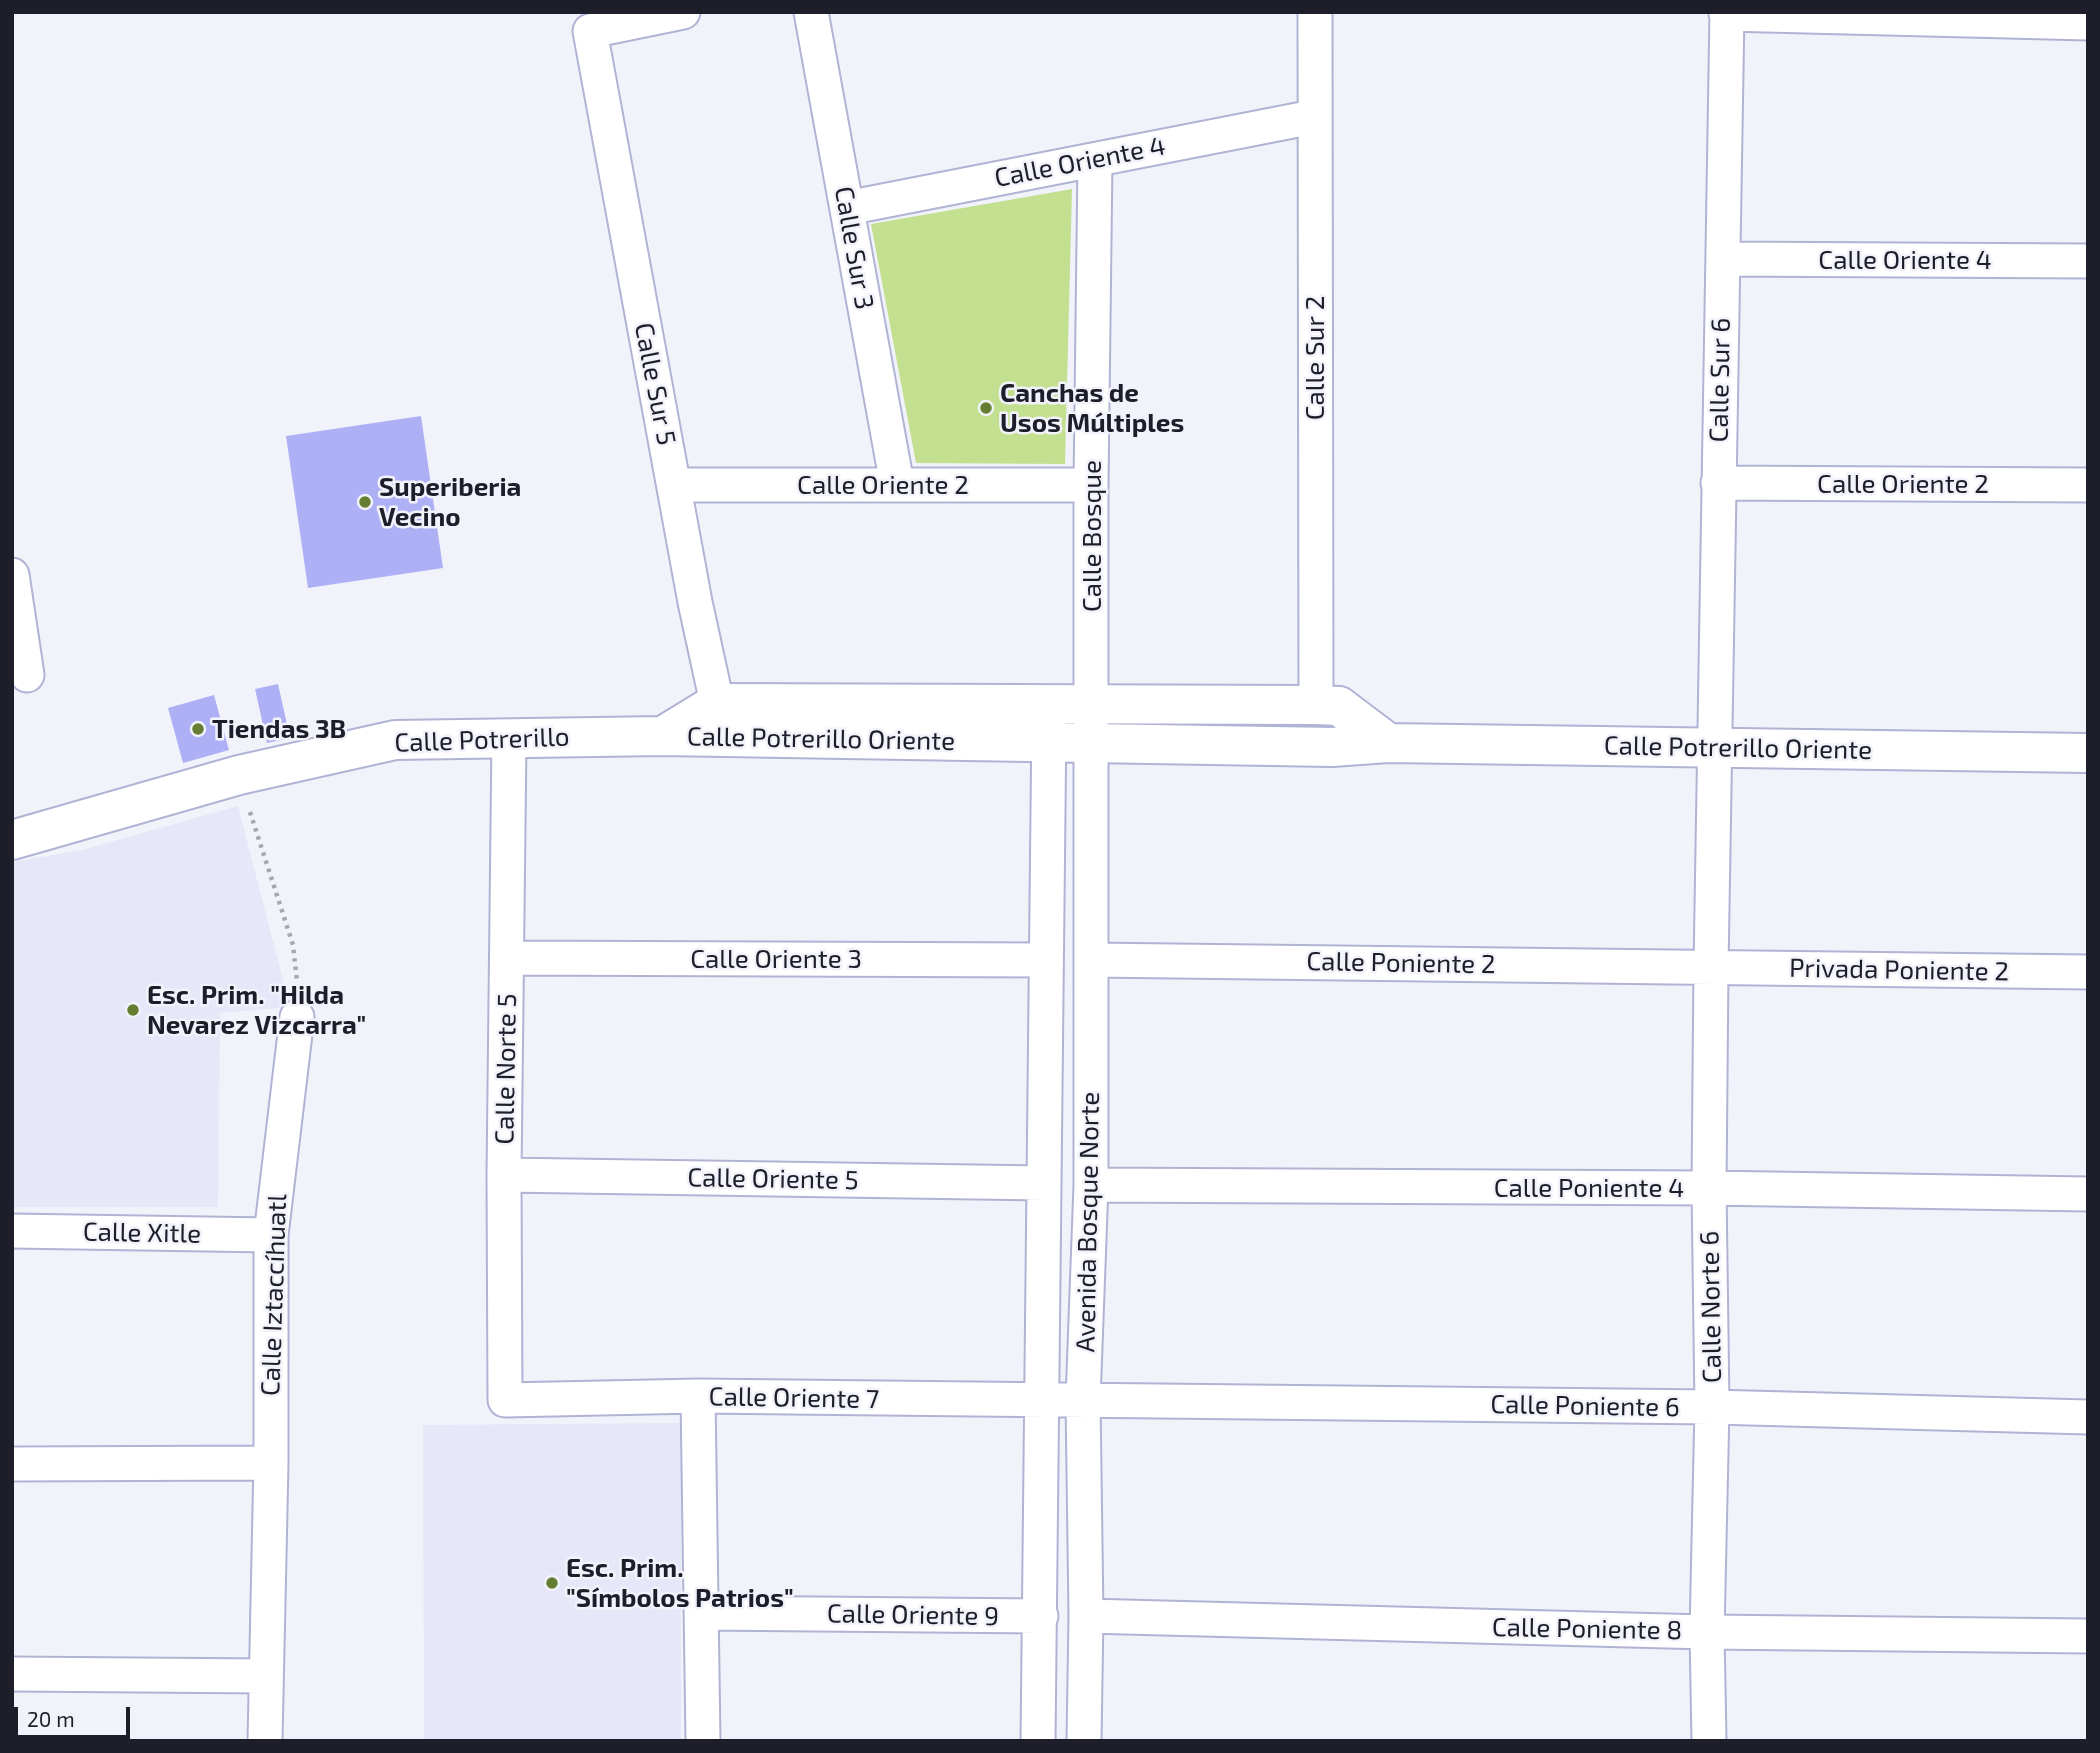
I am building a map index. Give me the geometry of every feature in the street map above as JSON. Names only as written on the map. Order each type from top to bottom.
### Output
[{"type":"street","name":"Calle Sur 5","points":[[683,12],[590,31],[718,720]]},
{"type":"street","name":"Calle Sur 3","points":[[811,12],[897,484]]},
{"type":"street","name":"Calle Sur 2","points":[[1315,12],[1316,705]]},
{"type":"street","points":[[1726,13],[2088,23]]},
{"type":"street","name":"Calle Sur 6","points":[[1715,747],[1726,13]]},
{"type":"street","name":"Calle Oriente 4","points":[[847,208],[1314,117]]},
{"type":"street","name":"Calle Bosque","points":[[1092,703],[1091,485],[1095,160]]},
{"type":"street","name":"Calle Oriente 4","points":[[1723,259],[2088,261]]},
{"type":"street","name":"Calle Oriente 2","points":[[1718,483],[2088,485]]},
{"type":"street","name":"Calle Oriente 2","points":[[674,485],[1091,485]]},
{"type":"street","points":[[12,575],[27,675]]},
{"type":"street","name":"Calle Potrerillo Oriente","points":[[663,736],[718,720],[1049,703],[1316,705],[1339,706],[1388,743]]},
{"type":"street","name":"Avenida Bosque Norte","points":[[1038,1741],[1049,703]]},
{"type":"street","name":"Avenida Bosque Norte","points":[[1084,1741],[1086,1616],[1083,1401],[1091,1185],[1092,703]]},
{"type":"street","name":"Calle Potrerillo Oriente","points":[[718,720],[1049,744],[1332,747],[1388,743],[2088,753]]},
{"type":"street","name":"Calle Potrerillo","points":[[12,840],[239,775],[396,740],[663,736]]},
{"type":"street","name":"Calle Norte 5","points":[[505,1399],[504,1175],[509,738]]},
{"type":"street","name":"Calle Norte 6","points":[[1709,1741],[1707,1632],[1712,1407],[1709,1188],[1715,747]]},
{"type":"street","points":[[12,810],[60,828]]},
{"type":"street","name":"Calle Oriente 3","points":[[507,958],[1045,960]]},
{"type":"street","name":"Calle Poniente 2","points":[[1091,960],[1711,967]]},
{"type":"street","name":"Privada Poniente 2","points":[[1711,967],[2088,972]]},
{"type":"street","name":"Calle Iztaccíhuatl","points":[[265,1741],[271,1463],[271,1235],[297,1017]]},
{"type":"street","name":"Calle Oriente 5","points":[[504,1175],[1043,1183]]},
{"type":"street","name":"Calle Poniente 4","points":[[1091,1185],[1709,1188],[2088,1194]]},
{"type":"street","name":"Calle Xitle","points":[[12,1231],[271,1235]]},
{"type":"street","points":[[698,1396],[703,1741]]},
{"type":"street","name":"Calle Oriente 7","points":[[505,1399],[698,1396],[1083,1401]]},
{"type":"street","name":"Calle Poniente 6","points":[[1083,1401],[1712,1407],[2088,1417]]},
{"type":"street","points":[[12,1464],[271,1463]]},
{"type":"street","name":"Calle Oriente 9","points":[[702,1613],[1041,1616]]},
{"type":"street","name":"Calle Poniente 8","points":[[1086,1616],[1707,1632],[2088,1636]]},
{"type":"street","points":[[12,1674],[266,1676]]},
{"type":"path","points":[[239,775],[293,945],[298,988],[297,1017]]},
{"type":"shaded area","name":"Esc. Prim. \"Hilda Nevarez Vizcarra\"","points":[[238,806],[290,1007],[220,1013],[218,1207],[12,1207],[12,862],[82,850]]},
{"type":"shaded area","name":"Esc. Prim. \"Símbolos Patrios\"","points":[[681,1423],[681,1741],[424,1741],[423,1425]]},
{"type":"green space","points":[[1072,189],[1065,464],[916,463],[871,224]]},
{"type":"building","name":"Superiberia Vecino","points":[[421,416],[443,568],[308,588],[286,436]]},
{"type":"building","points":[[278,684],[290,738],[267,743],[255,689]]},
{"type":"building","name":"Tiendas 3B","points":[[214,695],[229,750],[183,763],[168,708]]},
{"type":"place","name":"Canchas de Usos Múltiples","points":[[986,408]]},
{"type":"place","name":"Superiberia Vecino","points":[[365,502]]},
{"type":"place","name":"Tiendas 3B","points":[[198,729]]},
{"type":"place","name":"Esc. Prim. \"Hilda Nevarez Vizcarra\"","points":[[133,1010]]},
{"type":"place","name":"Esc. Prim. \"Símbolos Patrios\"","points":[[552,1583]]}]
